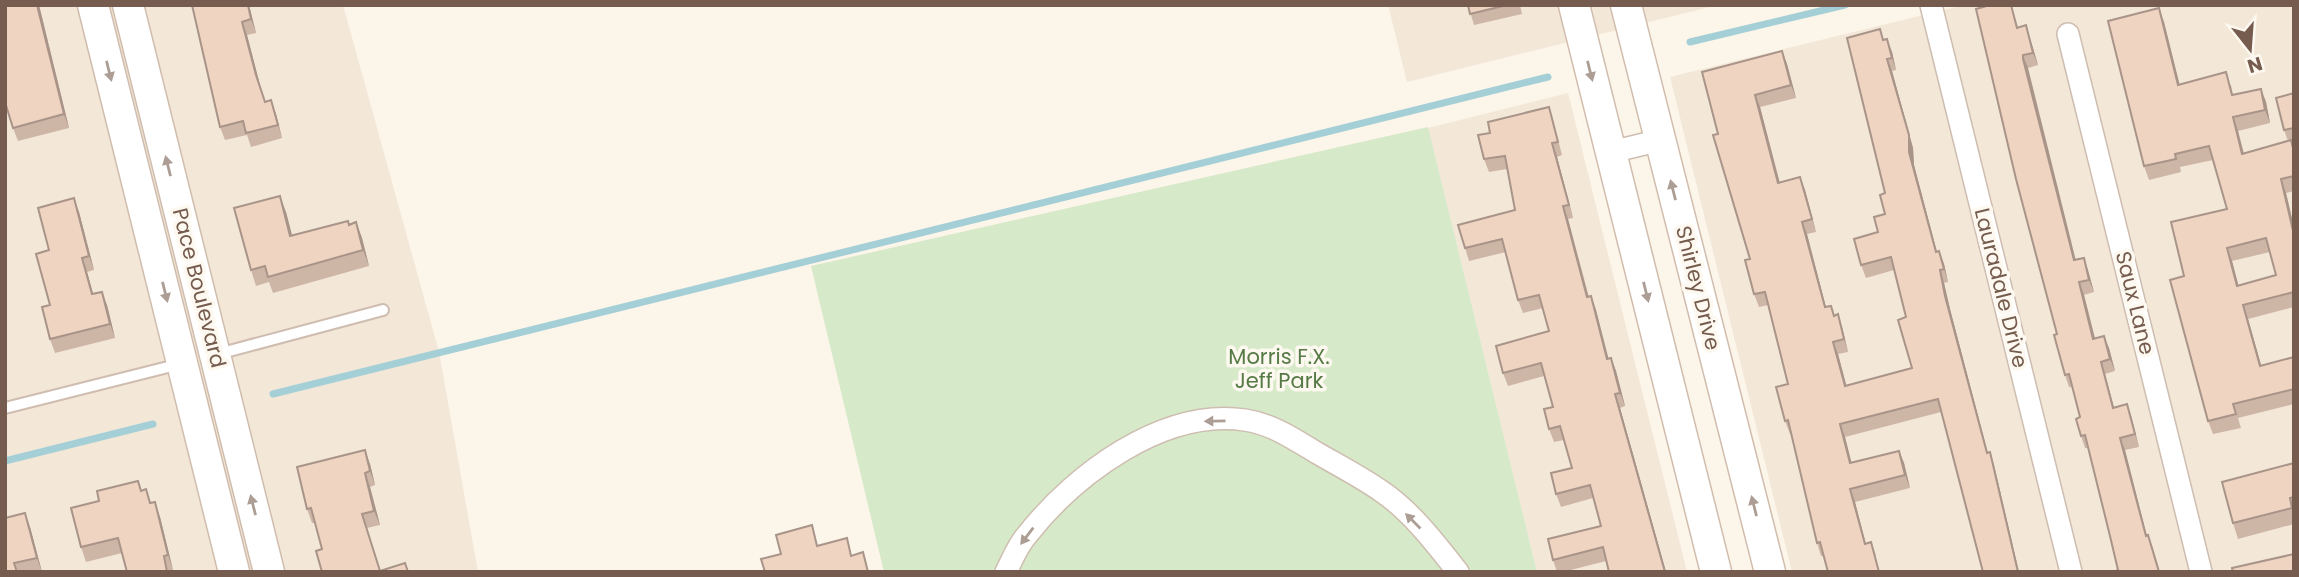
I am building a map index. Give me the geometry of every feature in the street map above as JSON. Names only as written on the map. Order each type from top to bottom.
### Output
[{"type":"street","name":"Pace Boulevard","points":[[128,5],[269,572]]},
{"type":"street","points":[[1574,5],[1716,572]]},
{"type":"street","name":"Shirley Drive","points":[[1626,5],[1770,572]]},
{"type":"street","name":"Lauradale Drive","points":[[1931,5],[2071,572]]},
{"type":"street","name":"Pace Boulevard","points":[[95,6],[233,572]]},
{"type":"street","name":"Saux Lane","points":[[2068,34],[2201,572]]},
{"type":"street","points":[[1611,152],[1661,140]]},
{"type":"street","points":[[182,363],[216,355]]},
{"type":"street","points":[[1006,572],[1034,527],[1062,498],[1110,460],[1161,432],[1194,421],[1244,420],[1279,430],[1383,492],[1435,542],[1458,572]]},
{"type":"lane","points":[[216,355],[383,310]]},
{"type":"lane","points":[[5,408],[182,363]]},
{"type":"shaded area","points":[[5,5],[343,5],[439,352],[478,572],[5,572]]},
{"type":"shaded area","points":[[1388,5],[1718,5],[1407,82]]},
{"type":"shaded area","points":[[1964,5],[2294,5],[2294,572],[1792,572],[1670,77]]},
{"type":"shaded area","points":[[1568,93],[1687,572],[1537,572],[1428,128]]},
{"type":"green space","name":"Morris F.X. Jeff Park","points":[[1428,127],[1537,572],[884,572],[811,266]]},
{"type":"building","points":[[5,5],[37,5],[64,114],[13,128],[5,102]]},
{"type":"building","points":[[192,5],[248,5],[251,19],[242,22],[265,102],[271,100],[278,125],[246,133],[243,121],[220,127]]},
{"type":"building","points":[[1468,5],[1507,5],[1470,14]]},
{"type":"building","points":[[1990,5],[2011,5],[2017,28],[2026,25],[2033,53],[2023,55],[2023,59],[2074,260],[2084,258],[2089,280],[2079,282],[2093,339],[2104,336],[2110,359],[2101,362],[2113,408],[2127,404],[2135,434],[2120,438],[2146,536],[2148,535],[2159,572],[2113,572],[2118,570],[2110,536],[2085,435],[2081,436],[2076,419],[2080,417],[2069,374],[2065,375],[2054,335],[2057,334],[2016,179],[1976,9]]},
{"type":"building","points":[[2159,8],[2178,85],[2226,72],[2232,95],[2261,89],[2265,110],[2233,117],[2242,154],[2291,140],[2294,176],[2281,179],[2294,235],[2294,292],[2243,305],[2260,366],[2294,357],[2294,389],[2233,404],[2236,414],[2208,421],[2170,280],[2184,276],[2171,222],[2227,209],[2209,146],[2175,154],[2176,159],[2144,166],[2108,21]],"holes":[[[2266,238],[2276,275],[2237,286],[2227,248]]]},
{"type":"building","points":[[1880,29],[1883,40],[1887,39],[1892,58],[1887,59],[1909,135],[1909,152],[1936,252],[1939,251],[1944,269],[1940,270],[1945,296],[1987,453],[1990,452],[2018,572],[1983,572],[1938,399],[1840,424],[1850,463],[1899,451],[1905,475],[1850,489],[1865,544],[1871,542],[1879,572],[1828,572],[1820,542],[1817,543],[1788,420],[1785,421],[1776,387],[1788,384],[1765,292],[1754,294],[1745,260],[1750,259],[1713,135],[1718,134],[1702,72],[1782,51],[1791,85],[1755,95],[1778,183],[1800,177],[1812,219],[1802,222],[1825,307],[1831,306],[1834,316],[1838,314],[1844,339],[1833,342],[1845,386],[1912,368],[1898,320],[1906,317],[1891,257],[1861,265],[1854,239],[1878,232],[1874,217],[1885,214],[1880,195],[1885,193],[1847,38]]},
{"type":"building","points":[[2294,93],[2294,128],[2284,130],[2276,98]]},
{"type":"building","points":[[1549,107],[1558,142],[1552,143],[1569,205],[1563,206],[1587,297],[1591,296],[1607,359],[1611,358],[1620,393],[1615,394],[1665,572],[1609,572],[1603,547],[1553,560],[1548,539],[1601,526],[1590,485],[1556,494],[1551,473],[1572,468],[1560,426],[1549,429],[1544,409],[1553,407],[1541,363],[1503,373],[1496,346],[1549,331],[1539,295],[1518,300],[1502,239],[1465,248],[1458,225],[1515,210],[1505,156],[1484,159],[1478,135],[1490,133],[1488,122]]},
{"type":"building","points":[[280,196],[290,236],[348,221],[349,225],[356,222],[363,250],[268,277],[265,266],[251,270],[234,208]]},
{"type":"building","points":[[74,198],[89,256],[82,258],[92,294],[102,292],[110,324],[50,339],[42,307],[50,305],[36,254],[49,250],[38,208]]},
{"type":"building","points":[[365,450],[370,471],[365,473],[374,511],[362,514],[380,571],[405,563],[408,572],[322,572],[316,551],[322,549],[311,508],[307,509],[297,467]]},
{"type":"building","points":[[2294,463],[2294,497],[2290,498],[2292,508],[2233,523],[2222,482]]},
{"type":"building","points":[[138,481],[141,491],[146,489],[150,503],[155,502],[168,555],[164,556],[167,572],[127,572],[118,538],[81,547],[71,508],[99,501],[97,491]]},
{"type":"building","points":[[25,513],[37,558],[14,563],[17,572],[5,572],[5,518]]},
{"type":"building","points":[[812,525],[817,546],[847,538],[851,556],[863,552],[868,572],[765,572],[761,559],[781,554],[776,535]]},
{"type":"building","points":[[2294,554],[2294,572],[2233,572],[2232,568]]},
{"type":"waterway","points":[[1690,42],[1845,5]]},
{"type":"waterway","points":[[273,394],[1548,77]]},
{"type":"waterway","points":[[5,461],[153,424]]}]
